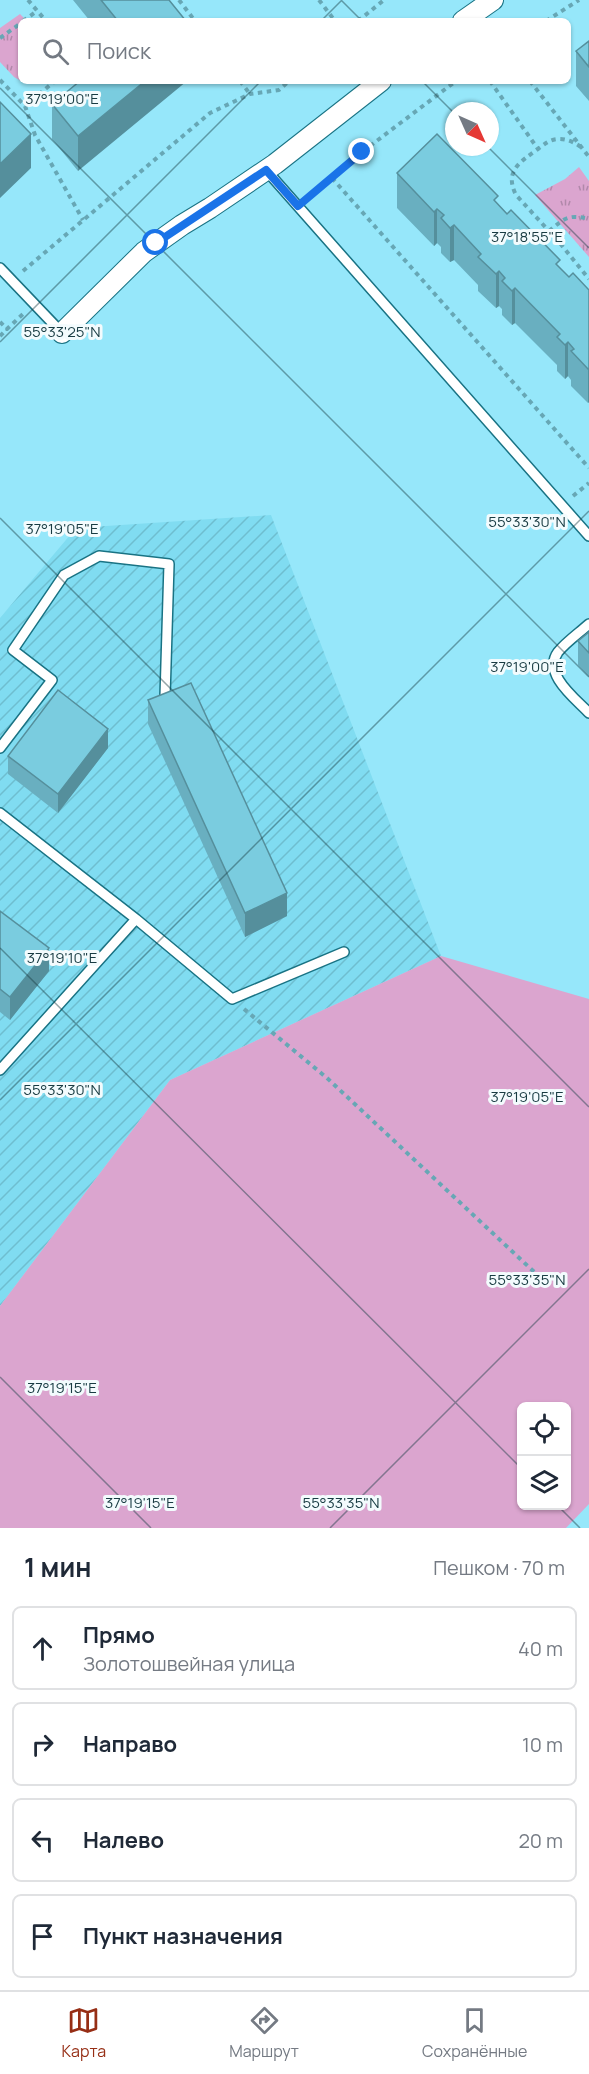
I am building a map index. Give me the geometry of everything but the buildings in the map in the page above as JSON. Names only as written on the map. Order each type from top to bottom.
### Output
[{"type":"street","points":[[467,18],[493,0]]},
{"type":"street","points":[[62,333],[144,252],[266,170],[377,84]]},
{"type":"lane","points":[[266,170],[589,536]]},
{"type":"lane","points":[[0,268],[62,333]]},
{"type":"lane","points":[[0,748],[52,680],[13,650],[64,575],[99,556],[169,564],[165,697]]},
{"type":"lane","points":[[589,624],[559,651],[553,665],[559,680],[589,713]]},
{"type":"lane","points":[[0,813],[136,919],[232,999],[344,952]]},
{"type":"lane","points":[[0,1070],[136,919]]},
{"type":"path","points":[[28,0],[43,18]]},
{"type":"path","points":[[179,0],[193,18]]},
{"type":"path","points":[[319,0],[333,18]]},
{"type":"path","points":[[362,18],[384,0]]},
{"type":"path","points":[[551,18],[579,0]]},
{"type":"path","points":[[27,18],[37,11]]},
{"type":"path","points":[[0,38],[18,25]]},
{"type":"path","points":[[0,80],[25,106],[35,135],[83,220]]},
{"type":"path","points":[[25,106],[51,84]]},
{"type":"path","points":[[242,84],[250,94]]},
{"type":"path","points":[[12,281],[210,113],[250,94],[279,90],[286,84]]},
{"type":"path","points":[[298,206],[362,152],[452,84]]},
{"type":"path","points":[[492,84],[538,149]]},
{"type":"path","points":[[532,84],[589,157]]},
{"type":"path","points":[[581,147],[568,140],[551,140],[519,162],[512,179],[512,187],[516,195],[589,279]]},
{"type":"path","points":[[332,178],[589,468]]},
{"type":"path","points":[[549,231],[566,217],[589,219]]},
{"type":"path","points":[[0,336],[34,303]]},
{"type":"path","points":[[0,322],[7,329]]},
{"type":"path","points":[[232,999],[327,1078],[547,1284]]},
{"type":"shaded area","points":[[271,515],[441,956],[170,1080],[0,1306],[0,618],[76,528]]},
{"type":"green space","points":[[20,14],[24,18],[18,18],[18,79],[0,62],[0,28]]},
{"type":"green space","points":[[579,167],[589,181],[589,257],[535,195],[565,179]]},
{"type":"green space","points":[[441,956],[589,999],[589,1504],[566,1528],[0,1528],[0,1306],[170,1080]]},
{"type":"route","points":[[156,243],[266,170],[298,206],[362,152]]}]
